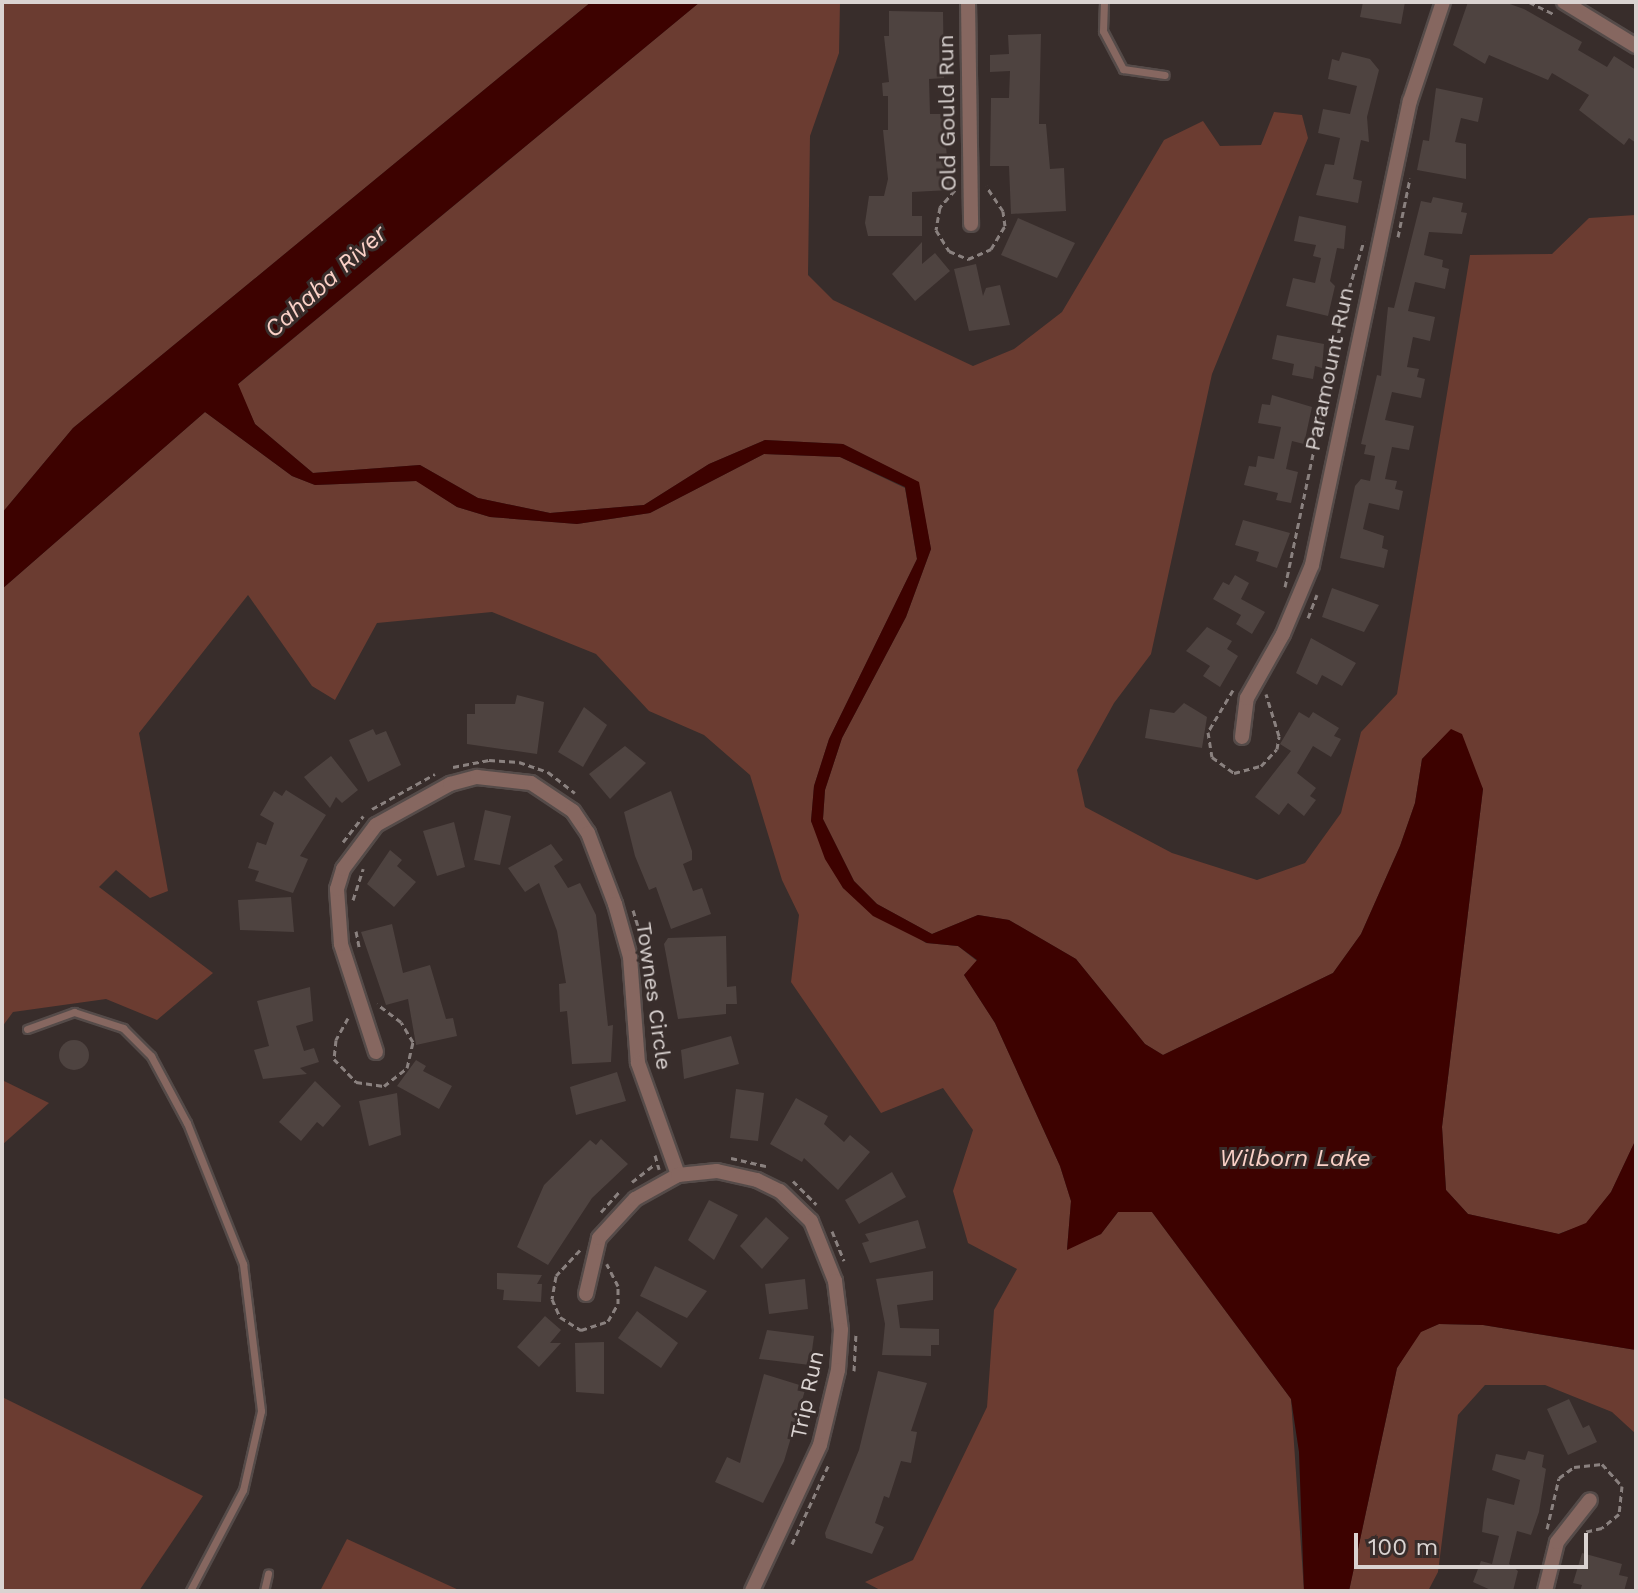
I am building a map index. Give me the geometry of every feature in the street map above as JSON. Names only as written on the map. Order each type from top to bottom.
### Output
[{"type":"street","name":"Old Gould Run","points":[[968,2],[971,224]]},
{"type":"street","name":"Paramount Run","points":[[1242,737],[1247,698],[1296,609],[1312,565],[1410,101],[1443,2]]},
{"type":"street","points":[[1564,2],[1636,46]]},
{"type":"street","name":"Townes Circle","points":[[376,1052],[341,944],[337,889],[343,869],[376,825],[450,784],[477,777],[531,783],[573,811],[588,833],[620,917],[630,957],[638,1063],[671,1178]]},
{"type":"street","name":"Trip Run","points":[[586,1294],[599,1238],[635,1199],[671,1178],[717,1171],[780,1191],[811,1221],[835,1281],[840,1352],[831,1404],[811,1467],[752,1591]]},
{"type":"street","points":[[1545,1591],[1557,1542],[1590,1500]]},
{"type":"lane","points":[[1104,2],[1103,31],[1123,69],[1165,75]]},
{"type":"lane","points":[[27,1029],[74,1012],[123,1028],[151,1056],[187,1123],[243,1264],[261,1411],[243,1490],[190,1591]]},
{"type":"lane","points":[[264,1591],[268,1573]]},
{"type":"path","points":[[336,854],[359,819],[382,801],[465,762],[519,762],[548,772],[584,802]]},
{"type":"path","points":[[353,911],[364,866]]},
{"type":"path","points":[[630,902],[639,931]]},
{"type":"path","points":[[355,923],[363,961]]},
{"type":"path","points":[[349,1016],[336,1040],[334,1059],[346,1076],[384,1086],[407,1068],[413,1042],[401,1022],[378,1006],[373,991]]},
{"type":"path","points":[[651,1142],[654,1165],[671,1178]]},
{"type":"path","points":[[729,1158],[774,1171]]},
{"type":"path","points":[[787,1177],[820,1208]]},
{"type":"path","points":[[831,1228],[845,1263]]},
{"type":"path","points":[[851,1383],[856,1327]]},
{"type":"path","points":[[779,1538],[792,1544],[818,1496],[832,1454]]},
{"type":"shaded area","points":[[2,2],[591,2],[73,428],[2,513]]},
{"type":"shaded area","points":[[700,2],[840,2],[839,53],[810,136],[808,275],[833,300],[973,366],[1014,349],[1062,312],[1164,140],[1203,121],[1220,146],[1261,145],[1274,112],[1302,115],[1308,138],[1212,374],[1151,654],[1114,703],[1077,770],[1085,807],[1172,853],[1257,880],[1305,863],[1341,813],[1361,732],[1397,694],[1470,255],[1552,254],[1589,218],[1636,215],[1636,1139],[1611,1192],[1586,1224],[1558,1234],[1468,1214],[1446,1190],[1442,1127],[1483,789],[1451,730],[1422,759],[1415,803],[1400,846],[1361,934],[1333,973],[1163,1055],[1145,1044],[1076,959],[1009,920],[978,915],[932,934],[877,904],[854,881],[823,819],[825,790],[842,738],[906,617],[931,549],[918,482],[843,444],[765,440],[709,464],[644,505],[550,513],[478,498],[420,465],[313,473],[255,424],[237,385]]},
{"type":"shaded area","points":[[205,412],[292,476],[315,485],[417,481],[457,507],[490,517],[577,524],[650,513],[764,454],[840,457],[905,488],[917,559],[829,739],[814,786],[811,821],[843,888],[926,943],[958,946],[977,961],[964,975],[995,1023],[1060,1166],[1071,1201],[1067,1249],[1101,1234],[1118,1212],[1152,1212],[1291,1399],[1304,1591],[882,1591],[865,1582],[913,1560],[987,1407],[994,1310],[1017,1269],[968,1243],[953,1191],[973,1130],[943,1088],[881,1113],[791,982],[799,915],[782,880],[750,775],[704,735],[649,711],[596,654],[492,612],[377,623],[335,700],[312,686],[248,595],[139,733],[168,891],[150,898],[116,870],[99,887],[213,973],[157,1020],[106,999],[13,1012],[2,1027],[2,589]]},
{"type":"shaded area","points":[[2,1080],[49,1103],[2,1145]]},
{"type":"shaded area","points":[[1439,1324],[1483,1325],[1636,1350],[1636,1434],[1612,1412],[1545,1385],[1485,1385],[1458,1415],[1438,1572],[1428,1591],[1349,1591],[1397,1368],[1420,1332]]},
{"type":"shaded area","points":[[2,1397],[203,1496],[139,1591],[2,1591]]},
{"type":"shaded area","points":[[347,1539],[461,1591],[320,1591]]},
{"type":"water","name":"Wilborn Lake","points":[[591,2],[700,2],[238,384],[255,424],[313,473],[420,465],[478,498],[550,513],[644,505],[709,464],[765,440],[843,444],[919,482],[931,549],[906,617],[842,738],[825,790],[823,819],[854,881],[877,904],[932,934],[978,915],[1009,920],[1076,959],[1145,1044],[1163,1055],[1333,973],[1361,934],[1400,846],[1415,803],[1422,759],[1451,729],[1462,734],[1483,789],[1442,1127],[1446,1190],[1468,1214],[1559,1234],[1586,1223],[1611,1192],[1636,1139],[1636,1350],[1483,1325],[1439,1324],[1421,1332],[1397,1368],[1349,1591],[1304,1591],[1299,1452],[1291,1399],[1152,1212],[1118,1212],[1101,1234],[1067,1250],[1071,1201],[1060,1166],[995,1023],[964,975],[977,960],[958,946],[927,943],[873,916],[843,888],[825,859],[811,821],[814,786],[829,739],[917,559],[905,487],[840,457],[764,454],[650,513],[577,524],[490,517],[457,507],[416,481],[315,485],[292,476],[205,412],[2,589],[2,513],[73,428]]},
{"type":"building","points":[[1363,2],[1405,2],[1401,24],[1360,17]]},
{"type":"building","points":[[1468,2],[1504,2],[1524,9],[1582,42],[1578,50],[1607,67],[1614,56],[1636,70],[1636,143],[1629,138],[1624,145],[1579,110],[1589,95],[1552,73],[1548,80],[1489,55],[1485,64],[1453,45]]},
{"type":"building","points":[[889,11],[943,12],[944,78],[929,79],[930,114],[943,114],[950,190],[912,192],[912,216],[922,216],[922,236],[868,236],[865,223],[869,196],[884,196],[888,179],[883,130],[888,130],[888,96],[883,96],[882,83],[889,82],[884,36],[889,36]]},
{"type":"building","points":[[1041,34],[1039,124],[1046,124],[1050,169],[1064,168],[1066,211],[1011,214],[1009,166],[990,166],[991,98],[1009,98],[1010,71],[990,72],[990,55],[1009,54],[1008,35]]},
{"type":"building","points":[[1342,52],[1370,59],[1379,70],[1367,117],[1369,142],[1361,140],[1353,179],[1362,181],[1358,203],[1316,195],[1325,164],[1334,165],[1340,138],[1318,133],[1323,109],[1350,114],[1357,86],[1328,79],[1332,59],[1339,61]]},
{"type":"building","points":[[1436,88],[1483,98],[1478,122],[1461,118],[1455,142],[1466,144],[1466,179],[1417,170],[1423,140],[1429,141]]},
{"type":"building","points":[[1433,197],[1463,203],[1461,212],[1467,213],[1462,234],[1429,232],[1424,255],[1443,260],[1442,267],[1449,269],[1445,289],[1415,282],[1408,311],[1435,317],[1430,341],[1413,337],[1407,367],[1419,369],[1417,377],[1425,379],[1421,398],[1392,392],[1385,420],[1414,426],[1409,450],[1392,447],[1385,479],[1397,481],[1395,489],[1403,491],[1399,510],[1369,503],[1363,529],[1384,536],[1382,548],[1388,550],[1384,568],[1340,558],[1355,486],[1361,479],[1370,481],[1375,456],[1364,454],[1366,445],[1361,444],[1377,375],[1381,376],[1388,307],[1394,308],[1421,201],[1431,203]]},
{"type":"building","points":[[1299,216],[1346,226],[1344,249],[1337,248],[1330,281],[1335,286],[1328,316],[1286,306],[1293,278],[1315,283],[1321,258],[1313,256],[1316,245],[1294,241]]},
{"type":"building","points":[[1018,218],[1075,243],[1057,278],[1001,255]]},
{"type":"building","points":[[922,242],[922,264],[935,253],[950,271],[915,301],[892,274]]},
{"type":"building","points":[[976,264],[983,296],[986,288],[1000,285],[1010,325],[969,331],[954,269]]},
{"type":"building","points":[[1277,335],[1324,344],[1322,368],[1315,366],[1313,379],[1292,375],[1294,364],[1272,359]]},
{"type":"building","points":[[1272,395],[1312,407],[1304,444],[1292,441],[1286,469],[1298,472],[1291,503],[1276,500],[1278,493],[1244,485],[1249,466],[1256,467],[1258,456],[1274,459],[1281,427],[1258,423],[1262,404],[1270,405]]},
{"type":"building","points":[[1243,520],[1290,533],[1277,568],[1256,561],[1259,552],[1235,545]]},
{"type":"building","points":[[1235,575],[1249,583],[1241,599],[1265,612],[1252,634],[1236,624],[1241,615],[1213,599],[1223,582],[1229,585]]},
{"type":"building","points":[[1332,588],[1379,605],[1364,632],[1322,617]]},
{"type":"building","points":[[1207,627],[1232,641],[1227,649],[1238,656],[1220,687],[1203,676],[1210,666],[1186,651]]},
{"type":"building","points":[[1311,638],[1356,663],[1342,686],[1322,675],[1317,685],[1296,673]]},
{"type":"building","points":[[517,695],[544,702],[537,754],[467,744],[467,714],[475,714],[475,704],[515,704]]},
{"type":"building","points":[[1184,703],[1207,717],[1202,748],[1145,738],[1150,709],[1174,713]]},
{"type":"building","points":[[584,707],[607,725],[583,767],[558,752]]},
{"type":"building","points":[[1299,712],[1309,718],[1313,712],[1339,728],[1334,736],[1341,739],[1331,757],[1313,746],[1297,773],[1316,788],[1310,796],[1316,800],[1304,816],[1288,803],[1279,815],[1255,797],[1291,751],[1280,744]]},
{"type":"building","points":[[373,729],[376,735],[386,731],[401,765],[368,782],[349,740]]},
{"type":"building","points":[[625,746],[646,763],[610,799],[589,774]]},
{"type":"building","points":[[331,756],[358,790],[342,803],[336,797],[330,808],[304,777]]},
{"type":"building","points":[[286,790],[326,815],[300,856],[308,859],[293,893],[255,881],[259,871],[248,868],[257,842],[266,845],[274,823],[260,815],[274,791],[282,796]]},
{"type":"building","points":[[671,791],[692,851],[692,860],[683,864],[693,891],[702,888],[711,914],[671,929],[656,887],[649,890],[635,856],[624,812]]},
{"type":"building","points":[[485,810],[511,816],[500,865],[474,860]]},
{"type":"building","points":[[454,822],[465,867],[437,876],[423,831]]},
{"type":"building","points":[[551,844],[563,860],[554,866],[568,888],[580,883],[596,915],[608,1026],[613,1025],[611,1062],[572,1064],[567,1011],[560,1012],[559,984],[566,983],[557,931],[539,883],[525,892],[508,868]]},
{"type":"building","points":[[390,850],[402,860],[397,866],[416,882],[394,907],[367,884]]},
{"type":"building","points":[[291,897],[294,932],[240,930],[238,900]]},
{"type":"building","points":[[392,924],[403,973],[430,965],[446,1019],[453,1018],[457,1036],[416,1045],[408,999],[386,1005],[361,932]]},
{"type":"building","points":[[726,936],[727,987],[736,986],[737,1004],[726,1004],[726,1014],[678,1019],[664,944],[668,938]]},
{"type":"building","points":[[310,987],[313,1021],[296,1026],[304,1051],[314,1048],[319,1062],[300,1068],[307,1074],[263,1079],[254,1050],[269,1046],[257,1001]]},
{"type":"building","points":[[731,1036],[739,1064],[684,1079],[681,1050]]},
{"type":"building","points":[[74,1040],[85,1044],[89,1055],[85,1066],[74,1070],[63,1066],[59,1055],[63,1044]]},
{"type":"building","points":[[416,1060],[426,1066],[423,1071],[452,1086],[439,1109],[397,1086]]},
{"type":"building","points":[[617,1072],[626,1101],[576,1115],[570,1087]]},
{"type":"building","points":[[315,1081],[341,1106],[323,1127],[317,1122],[301,1141],[279,1122]]},
{"type":"building","points":[[736,1089],[764,1093],[758,1141],[730,1138]]},
{"type":"building","points":[[397,1093],[401,1135],[369,1146],[359,1101]]},
{"type":"building","points":[[796,1098],[828,1116],[824,1124],[844,1142],[850,1135],[870,1152],[838,1190],[804,1158],[802,1162],[770,1144]]},
{"type":"building","points":[[601,1139],[628,1164],[592,1198],[548,1265],[517,1247],[544,1185],[590,1140],[596,1145]]},
{"type":"building","points":[[892,1172],[906,1197],[859,1224],[845,1200]]},
{"type":"building","points":[[709,1200],[738,1215],[714,1260],[688,1240]]},
{"type":"building","points":[[766,1217],[789,1238],[762,1269],[740,1246]]},
{"type":"building","points":[[918,1220],[926,1248],[870,1263],[862,1243],[869,1241],[865,1234]]},
{"type":"building","points":[[655,1266],[707,1291],[687,1318],[640,1296]]},
{"type":"building","points":[[933,1271],[933,1300],[897,1305],[900,1328],[939,1329],[939,1345],[931,1345],[931,1356],[882,1355],[885,1324],[876,1279]]},
{"type":"building","points":[[497,1273],[542,1275],[537,1284],[542,1284],[541,1302],[503,1300],[504,1290],[497,1289]]},
{"type":"building","points":[[805,1279],[808,1309],[769,1314],[765,1284]]},
{"type":"building","points":[[637,1311],[678,1343],[661,1368],[618,1338]]},
{"type":"building","points":[[545,1316],[561,1330],[550,1343],[561,1343],[539,1367],[517,1347]]},
{"type":"building","points":[[767,1330],[814,1336],[810,1365],[759,1359]]},
{"type":"building","points":[[604,1342],[604,1394],[576,1392],[575,1343]]},
{"type":"building","points":[[878,1371],[927,1383],[911,1431],[917,1432],[911,1463],[901,1461],[889,1498],[884,1496],[875,1523],[884,1527],[872,1554],[826,1538],[825,1533],[859,1450]]},
{"type":"building","points":[[764,1374],[806,1387],[784,1461],[763,1503],[715,1482],[727,1457],[740,1463]]},
{"type":"building","points":[[1569,1399],[1583,1428],[1589,1425],[1597,1442],[1568,1455],[1547,1409]]},
{"type":"building","points":[[1528,1451],[1544,1455],[1542,1467],[1546,1469],[1539,1512],[1531,1535],[1517,1531],[1509,1564],[1518,1571],[1513,1591],[1493,1591],[1473,1582],[1481,1561],[1492,1564],[1499,1536],[1482,1532],[1487,1498],[1514,1505],[1520,1480],[1492,1470],[1496,1454],[1525,1460]]},
{"type":"building","points":[[1582,1553],[1622,1564],[1619,1575],[1628,1577],[1624,1591],[1580,1591],[1582,1585],[1573,1583]]},
{"type":"water label","name":"Cahaba River","points":[[326,282]]}]
